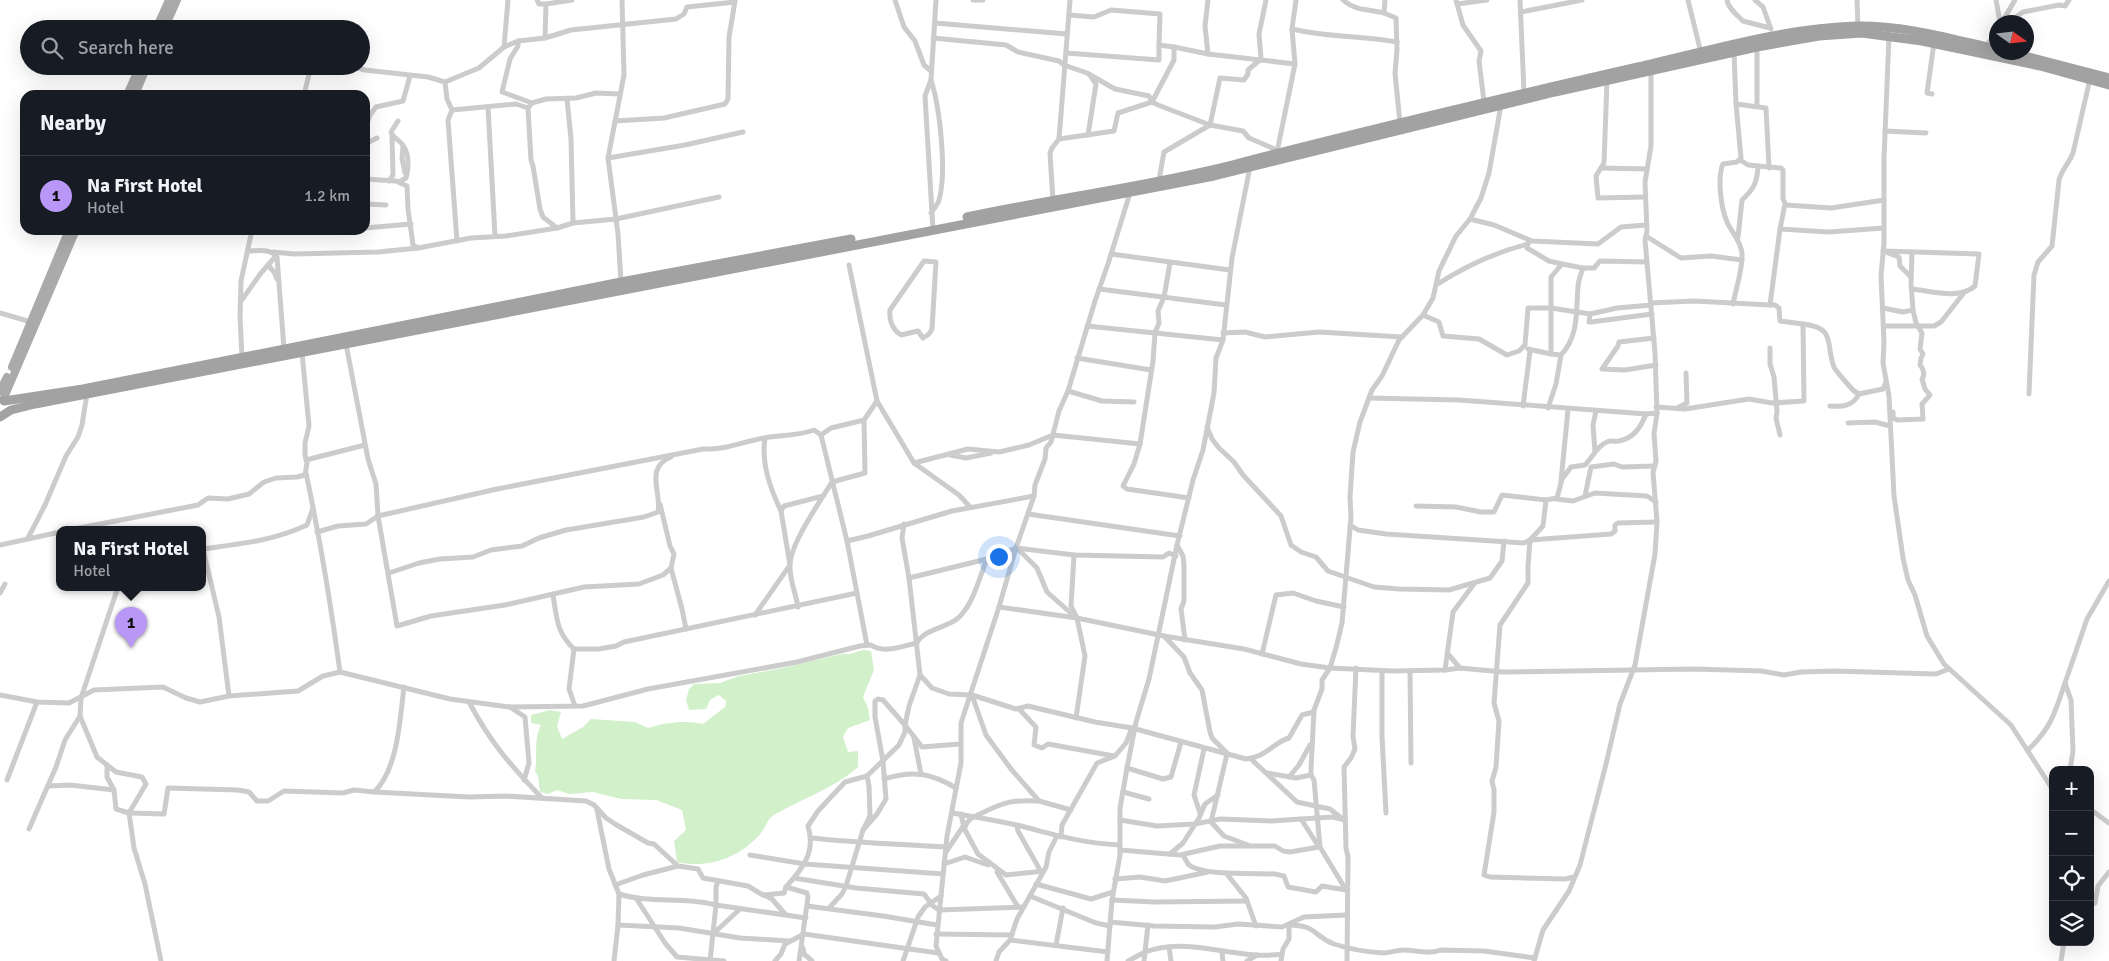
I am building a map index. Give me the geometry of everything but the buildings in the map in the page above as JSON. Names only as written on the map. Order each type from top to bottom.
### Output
[{"type":"highway","points":[[2,416],[29,405],[346,344],[598,291],[621,282],[1130,193],[1250,167],[1501,105],[1650,71],[1702,56],[1772,32],[1858,26],[1906,31],[1989,48]]},
{"type":"highway","points":[[2,416],[7,409],[2,398],[83,389],[242,357],[932,227],[1053,200],[1210,170],[1277,151],[1524,92],[1702,56],[1830,35],[1862,34],[1889,36],[1934,43],[2109,85]]},
{"type":"highway","points":[[2034,58],[2109,78]]},
{"type":"main road","points":[[160,20],[169,0]]},
{"type":"main road","points":[[168,20],[176,0]]},
{"type":"main road","points":[[129,90],[136,75]]},
{"type":"main road","points":[[137,90],[143,75]]},
{"type":"main road","points":[[2,398],[67,235]]},
{"type":"main road","points":[[2,398],[74,235]]},
{"type":"street","points":[[504,47],[508,0]]},
{"type":"street","points":[[537,0],[539,4],[572,0]]},
{"type":"street","points":[[621,282],[608,158],[624,75],[622,0]]},
{"type":"street","points":[[895,0],[904,27],[915,41],[924,65],[931,71]]},
{"type":"street","points":[[931,213],[939,198],[941,148],[937,102],[931,80],[936,0]]},
{"type":"street","points":[[973,0],[983,0]]},
{"type":"street","points":[[1053,200],[1050,153],[1060,139],[1070,0]]},
{"type":"street","points":[[1208,0],[1205,26],[1208,54]]},
{"type":"street","points":[[1261,59],[1259,34],[1266,0]]},
{"type":"street","points":[[933,38],[1006,45],[1018,52],[1059,60],[1064,65],[1088,73],[1115,89],[1149,96],[1152,102],[1175,113],[1210,125],[1239,129],[1245,132],[1249,138],[1277,151],[1295,64],[1292,28],[1296,0]]},
{"type":"street","points":[[1343,0],[1351,7],[1371,9],[1396,18],[1395,73],[1400,122]]},
{"type":"street","points":[[1384,13],[1385,0]]},
{"type":"street","points":[[1484,102],[1479,61],[1481,51],[1463,25],[1456,2],[1487,0]]},
{"type":"street","points":[[1520,0],[1524,92]]},
{"type":"street","points":[[1520,12],[1582,0]]},
{"type":"street","points":[[1688,0],[1702,56]]},
{"type":"street","points":[[1727,0],[1728,5],[1738,13],[1743,21],[1772,32]]},
{"type":"street","points":[[1755,0],[1763,8],[1772,32]]},
{"type":"street","points":[[1857,0],[1858,26]]},
{"type":"street","points":[[1996,0],[1999,15]]},
{"type":"street","points":[[2005,15],[2015,0]]},
{"type":"street","points":[[2019,15],[2023,12],[2059,3],[2064,6],[2069,0]]},
{"type":"street","points":[[370,71],[428,77],[445,82],[478,68],[504,47],[518,41],[546,38],[571,30],[676,19],[684,14],[687,7],[735,1],[730,37],[728,99],[725,104],[664,118],[614,122]]},
{"type":"street","points":[[546,4],[546,38]]},
{"type":"street","points":[[1066,53],[1159,60],[1160,14],[1111,10],[1094,17],[1069,15]]},
{"type":"street","points":[[935,23],[1068,34]]},
{"type":"street","points":[[1292,28],[1306,32],[1366,36],[1397,42]]},
{"type":"street","points":[[1889,36],[1881,276],[1884,363],[1890,407],[1894,496],[1908,580],[1915,595],[1927,636],[1949,669],[2011,725],[2049,784]]},
{"type":"street","points":[[518,41],[518,46],[510,59],[502,92],[532,103]]},
{"type":"street","points":[[1984,47],[1989,42]]},
{"type":"street","points":[[1932,94],[1927,93],[1934,43]]},
{"type":"street","points":[[1159,45],[1208,54],[1295,64]]},
{"type":"street","points":[[1060,139],[1114,131],[1118,113],[1152,102],[1174,60],[1174,47]]},
{"type":"street","points":[[1757,47],[1757,106]]},
{"type":"street","points":[[1734,52],[1740,160]]},
{"type":"street","points":[[1160,180],[1164,152],[1210,125],[1220,78],[1244,80],[1248,70],[1261,59]]},
{"type":"street","points":[[1030,896],[1096,923],[1215,927],[1238,924],[1256,926],[1289,925],[1311,927],[1334,944],[1356,950],[1385,953],[1404,950],[1435,953],[1441,950],[1484,951],[1535,960],[1543,930],[1569,891],[1587,840],[1620,704],[1634,670],[1655,554],[1657,522],[1654,472],[1656,365],[1646,262],[1645,197],[1651,146],[1650,71]]},
{"type":"street","points":[[1088,73],[1096,84],[1088,135]]},
{"type":"street","points":[[305,90],[310,75]]},
{"type":"street","points":[[370,115],[376,107],[403,101],[410,76]]},
{"type":"street","points":[[2029,394],[2034,275],[2038,262],[2052,246],[2059,180],[2062,170],[2074,154],[2090,79]]},
{"type":"street","points":[[931,80],[925,96],[932,227]]},
{"type":"street","points":[[1607,80],[1604,163],[1596,176],[1598,198],[1645,197]]},
{"type":"street","points":[[445,82],[447,99],[452,110],[448,120],[457,241]]},
{"type":"street","points":[[557,228],[543,217],[540,209],[534,166],[530,160],[528,108],[532,103],[546,99],[567,99],[596,93],[620,94]]},
{"type":"street","points":[[567,99],[571,139],[573,223]]},
{"type":"street","points":[[452,110],[516,104],[528,108]]},
{"type":"street","points":[[1736,104],[1766,108],[1769,168]]},
{"type":"street","points":[[1346,890],[1320,847],[1314,780],[1311,775],[1314,712],[1322,688],[1322,680],[1330,668],[1336,648],[1344,607],[1353,452],[1369,398],[1402,337],[1423,315],[1433,298],[1439,271],[1456,236],[1470,218],[1481,198],[1489,173],[1501,105]]},
{"type":"street","points":[[488,107],[496,236]]},
{"type":"street","points":[[389,181],[393,175],[391,132],[398,121]]},
{"type":"street","points":[[1885,131],[1926,133]]},
{"type":"street","points":[[608,158],[686,145],[743,132]]},
{"type":"street","points":[[392,136],[403,146],[402,158],[406,178],[399,182]]},
{"type":"street","points":[[370,140],[377,138]]},
{"type":"street","points":[[1733,304],[1742,260],[1741,247],[1738,238],[1727,221],[1722,205],[1721,171],[1723,164],[1740,160],[1748,165],[1781,168],[1783,170],[1784,204],[1770,306]]},
{"type":"street","points":[[1107,961],[1123,792],[1134,728],[1161,635],[1177,545],[1207,427],[1214,393],[1216,358],[1222,340],[1230,270],[1250,167]]},
{"type":"street","points":[[1738,238],[1742,200],[1752,191],[1757,182],[1758,167]]},
{"type":"street","points":[[1601,168],[1647,169]]},
{"type":"street","points":[[370,179],[399,182],[407,186],[413,245],[418,248]]},
{"type":"street","points":[[938,961],[936,934],[945,850],[961,763],[961,723],[972,695],[1016,548],[1034,496],[1035,485],[1045,459],[1046,448],[1051,442],[1068,391],[1130,193]]},
{"type":"street","points":[[248,251],[294,254],[378,252],[418,248],[557,228],[573,223],[616,220],[719,197]]},
{"type":"street","points":[[1784,204],[1806,208],[1831,208],[1884,200]]},
{"type":"street","points":[[370,204],[386,206]]},
{"type":"street","points":[[1470,218],[1494,225],[1528,242]]},
{"type":"street","points":[[370,228],[411,224]]},
{"type":"street","points":[[1436,284],[1470,266],[1528,242],[1598,244],[1621,227],[1646,225]]},
{"type":"street","points":[[1780,229],[1829,232],[1884,228]]},
{"type":"street","points":[[242,357],[241,280],[251,235]]},
{"type":"street","points":[[1646,236],[1681,258],[1711,256],[1742,260]]},
{"type":"street","points":[[1528,242],[1526,248],[1549,261],[1582,268],[1594,268],[1600,261],[1646,262]]},
{"type":"street","points":[[1883,251],[1979,254],[1975,286],[1963,293],[1942,322],[1934,326],[1884,326]]},
{"type":"street","points":[[1883,251],[1899,257],[1900,266],[1911,277]]},
{"type":"street","points":[[1890,407],[1892,408],[1893,418],[1897,420],[1923,419],[1922,404],[1930,394],[1923,383],[1923,370],[1920,366],[1920,358],[1924,354],[1920,350],[1922,333],[1918,327],[1913,310],[1912,252]]},
{"type":"street","points":[[240,302],[274,254]]},
{"type":"street","points":[[274,254],[279,284],[284,349]]},
{"type":"street","points":[[1111,254],[1230,270]]},
{"type":"street","points":[[924,261],[936,262],[932,329],[930,334],[923,338],[918,331],[901,335],[896,331],[889,319],[890,310],[924,261]]},
{"type":"street","points":[[1170,263],[1164,297],[1158,311],[1160,323],[1155,333],[1152,370],[1140,444],[1124,488],[1190,498]]},
{"type":"street","points":[[1551,354],[1551,277],[1562,264]]},
{"type":"street","points":[[268,265],[274,272],[279,284]]},
{"type":"street","points":[[850,265],[877,401],[914,463],[959,495],[970,508]]},
{"type":"street","points":[[1548,408],[1556,384],[1561,355],[1575,331],[1579,298],[1578,287],[1582,268]]},
{"type":"street","points":[[1099,289],[1226,304]]},
{"type":"street","points":[[1912,289],[1963,293]]},
{"type":"street","points":[[1423,315],[1439,322],[1443,336],[1479,339],[1507,355],[1519,351],[1525,345],[1528,308],[1551,308],[1590,314],[1617,308],[1694,301],[1775,305],[1779,308],[1780,321],[1804,324],[1821,329],[1829,336],[1834,367],[1844,377],[1849,386],[1859,394]]},
{"type":"street","points":[[1883,308],[1903,312],[1913,310]]},
{"type":"street","points":[[0,313],[31,322]]},
{"type":"street","points":[[1590,314],[1589,322],[1652,314]]},
{"type":"street","points":[[1369,398],[1459,400],[1568,410],[1646,414],[1656,410],[1749,399],[1776,402],[1804,401],[1804,324]]},
{"type":"street","points":[[1087,326],[1222,340]]},
{"type":"street","points":[[1223,333],[1246,332],[1265,337],[1319,332],[1402,337]]},
{"type":"street","points":[[1654,338],[1619,342],[1602,369],[1625,370],[1656,365]]},
{"type":"street","points":[[346,344],[366,445],[376,484],[378,516],[397,626],[431,616],[505,605],[584,587],[639,584],[663,575],[671,568]]},
{"type":"street","points":[[1525,345],[1530,351],[1561,355]]},
{"type":"street","points":[[1770,348],[1776,418],[1780,435]]},
{"type":"street","points":[[1523,406],[1530,351]]},
{"type":"street","points":[[302,352],[309,426],[305,442],[306,473],[318,532],[322,565],[330,597],[340,672]]},
{"type":"street","points":[[1078,358],[1152,370]]},
{"type":"street","points":[[1677,408],[1687,403],[1686,373]]},
{"type":"street","points":[[1859,394],[1883,389],[1886,382]]},
{"type":"street","points":[[1068,391],[1102,401],[1134,402]]},
{"type":"street","points":[[28,538],[66,456],[78,437],[87,394]]},
{"type":"street","points":[[1830,406],[1847,406],[1856,400],[1859,394]]},
{"type":"street","points":[[755,615],[790,565],[801,533],[832,482],[865,474],[864,420],[877,401]]},
{"type":"street","points":[[1556,499],[1561,484],[1568,410]]},
{"type":"street","points":[[1595,452],[1593,425],[1596,411]]},
{"type":"street","points":[[1561,484],[1571,468],[1585,464],[1607,441],[1619,441],[1629,437],[1641,428],[1646,414]]},
{"type":"street","points":[[821,435],[830,428],[864,420]]},
{"type":"street","points":[[1848,423],[1875,422],[1890,426]]},
{"type":"street","points":[[1207,427],[1212,439],[1219,448],[1234,462],[1249,483],[1281,516],[1291,544],[1301,552],[1316,558],[1328,571],[1374,587],[1431,591],[1449,590],[1490,578],[1502,561],[1504,541]]},
{"type":"street","points":[[318,532],[338,526],[366,524],[378,516],[497,489],[703,449],[726,449],[765,438],[800,435],[814,430],[821,435],[847,541],[867,645]]},
{"type":"street","points":[[914,463],[968,449],[998,452],[1029,445],[1053,435],[1140,444]]},
{"type":"street","points":[[765,438],[763,449],[768,476],[781,511],[798,606]]},
{"type":"street","points":[[306,460],[366,445]]},
{"type":"street","points":[[675,454],[661,462],[655,473],[656,494],[670,546],[674,554],[671,568],[686,629]]},
{"type":"street","points":[[1585,496],[1591,467],[1614,464],[1622,467],[1655,466]]},
{"type":"street","points":[[98,526],[198,505],[208,498],[228,499],[248,494],[264,482],[302,477],[306,473]]},
{"type":"street","points":[[1416,506],[1456,507],[1481,512],[1494,512],[1502,494],[1546,500],[1573,501],[1595,493],[1647,496],[1656,502]]},
{"type":"street","points":[[781,511],[784,506],[824,496]]},
{"type":"street","points":[[847,541],[904,524],[970,508],[1034,496]]},
{"type":"street","points":[[1350,525],[1358,530],[1386,534],[1524,543],[1530,540],[1544,526],[1546,500]]},
{"type":"street","points":[[389,573],[418,563],[440,559],[473,558],[490,550],[522,546],[539,538],[566,530],[644,517],[658,512],[660,504]]},
{"type":"street","points":[[206,549],[244,544],[286,535],[307,525],[313,508]]},
{"type":"street","points":[[1028,514],[1180,536]]},
{"type":"street","points":[[1530,540],[1611,534],[1615,532],[1618,523],[1657,522]]},
{"type":"street","points":[[763,895],[784,893],[786,886],[805,864],[812,838],[808,826],[818,811],[845,782],[867,776],[899,745],[905,732],[909,706],[920,675],[909,578],[902,538],[904,524]]},
{"type":"street","points":[[1349,536],[1358,530]]},
{"type":"street","points":[[0,545],[56,533]]},
{"type":"street","points":[[1530,540],[1528,583],[1501,623],[1494,703],[1499,721],[1496,767],[1492,781],[1494,812],[1484,874],[1490,877],[1565,879],[1574,877]]},
{"type":"street","points":[[1177,545],[1183,561],[1184,602],[1181,609],[1185,640]]},
{"type":"street","points":[[1016,548],[1037,568],[1046,592],[1077,618]]},
{"type":"street","points":[[909,578],[987,559],[1016,548],[1074,555],[1163,557],[1169,553],[1176,556]]},
{"type":"street","points":[[1074,555],[1071,606],[1077,618],[1085,656],[1076,718]]},
{"type":"street","points":[[0,695],[38,702],[70,703],[94,690],[158,687],[168,688],[186,698],[200,702],[229,696],[298,691],[308,687],[323,676],[340,672],[469,702],[510,707],[575,706],[612,700],[656,687],[797,662],[867,645],[885,650],[916,643],[922,636],[958,618],[967,607],[987,559]]},
{"type":"street","points":[[206,565],[219,617],[229,696]]},
{"type":"street","points":[[2028,750],[2044,735],[2057,707],[2086,619],[2102,589],[2109,581]]},
{"type":"street","points":[[1346,587],[1357,582]]},
{"type":"street","points":[[0,593],[5,584]]},
{"type":"street","points":[[1445,670],[1453,612],[1474,584]]},
{"type":"street","points":[[117,591],[81,698],[80,716],[97,757],[116,772],[142,777],[146,784],[135,799],[129,813],[134,848],[145,884],[161,961]]},
{"type":"street","points":[[554,595],[562,638],[574,649],[616,646],[624,642],[857,593]]},
{"type":"street","points":[[1262,654],[1276,595],[1293,593],[1316,601],[1344,607]]},
{"type":"street","points":[[999,607],[1077,618],[1330,668],[1382,671],[1460,668],[1496,671],[1761,671],[1784,675],[1801,672],[1834,671],[1936,674],[1949,669]]},
{"type":"street","points":[[1161,635],[1184,657],[1190,673],[1202,690],[1212,738],[1227,754]]},
{"type":"street","points":[[574,649],[569,689],[575,706]]},
{"type":"street","points":[[1448,654],[1460,668]]},
{"type":"street","points":[[1347,961],[1346,890],[1348,857],[1344,820],[1344,767],[1355,749],[1353,736],[1356,668]]},
{"type":"street","points":[[1382,671],[1382,736],[1386,813]]},
{"type":"street","points":[[1410,671],[1410,763]]},
{"type":"street","points":[[920,675],[932,688],[949,694],[972,695],[996,704],[1019,709],[1028,706],[1076,718],[1134,728],[1251,759],[1297,802],[1330,809],[1344,820]]},
{"type":"street","points":[[2065,683],[2071,700],[2073,751],[2071,766]]},
{"type":"street","points":[[374,792],[381,786],[394,755],[404,687]]},
{"type":"street","points":[[972,695],[986,735],[1011,769],[1040,801]]},
{"type":"street","points":[[863,830],[886,800],[883,761],[875,717],[875,701],[878,699],[883,700],[922,747],[960,744]]},
{"type":"street","points":[[7,780],[38,702]]},
{"type":"street","points":[[469,702],[484,732],[524,780],[542,798]]},
{"type":"street","points":[[510,707],[525,717],[530,763],[524,780]]},
{"type":"street","points":[[1019,709],[1036,727],[1034,745],[1042,748],[1048,744],[1115,756]]},
{"type":"street","points":[[1251,759],[1270,750],[1282,740],[1289,738],[1302,715],[1314,712]]},
{"type":"street","points":[[29,829],[65,740],[80,716]]},
{"type":"street","points":[[996,961],[999,952],[1011,938],[1021,907],[1030,896],[1036,884],[1049,852],[1059,837],[1062,825],[1098,763],[1115,756],[1134,728]]},
{"type":"street","points":[[914,737],[921,774]]},
{"type":"street","points":[[1127,768],[1163,778],[1171,777],[1181,742]]},
{"type":"street","points":[[1289,777],[1299,765],[1312,742]]},
{"type":"street","points":[[1201,814],[1194,795],[1204,748]]},
{"type":"street","points":[[1211,822],[1227,754]]},
{"type":"street","points":[[108,765],[107,777],[114,790],[116,809],[129,813],[164,814],[168,788],[238,790],[249,792],[257,801],[266,802],[284,791],[344,793],[354,790],[586,801],[594,805],[615,824],[648,843],[654,844],[678,866]]},
{"type":"street","points":[[1265,772],[1296,778],[1311,775]]},
{"type":"street","points":[[884,779],[904,774],[921,774],[938,778],[956,788]]},
{"type":"street","points":[[828,908],[842,894],[846,886],[863,830],[870,816],[867,776]]},
{"type":"street","points":[[48,786],[70,785],[114,790]]},
{"type":"street","points":[[1123,792],[1149,799]]},
{"type":"street","points":[[1170,854],[1183,843],[1205,804],[1218,795]]},
{"type":"street","points":[[945,850],[969,819],[998,804],[1014,800],[1040,801],[1071,810]]},
{"type":"street","points":[[597,809],[609,869],[619,894],[614,961]]},
{"type":"street","points":[[2093,811],[2109,823]]},
{"type":"street","points":[[953,812],[1091,844],[1183,855],[1220,846],[1235,848],[1248,845],[1275,846],[1283,851],[1290,852],[1319,848],[1301,819]]},
{"type":"street","points":[[961,814],[964,826],[978,854],[1006,875],[1042,870]]},
{"type":"street","points":[[1120,820],[1157,826],[1195,824],[1220,819],[1272,821],[1333,817],[1344,820]]},
{"type":"street","points":[[1211,822],[1224,836],[1248,845]]},
{"type":"street","points":[[1017,826],[1018,831],[1042,870]]},
{"type":"street","points":[[812,838],[860,843],[888,843],[945,850]]},
{"type":"street","points":[[750,855],[805,864],[943,874]]},
{"type":"street","points":[[1183,855],[1188,864],[1198,869],[1226,873],[1275,874],[1284,876],[1288,887],[1293,890],[1316,892],[1322,886],[1346,890]]},
{"type":"street","points":[[944,864],[965,857],[984,862],[998,872],[1021,907]]},
{"type":"street","points":[[615,885],[678,866],[698,869],[703,878],[748,886],[772,899],[785,914]]},
{"type":"street","points":[[1115,879],[1140,877],[1165,881],[1211,871]]},
{"type":"street","points":[[2094,903],[2098,886],[2109,872]]},
{"type":"street","points":[[1226,873],[1247,901],[1256,926]]},
{"type":"street","points":[[794,878],[846,886],[924,894],[939,910],[1021,907]]},
{"type":"street","points":[[710,960],[718,881]]},
{"type":"street","points":[[1036,884],[1091,899],[1113,892]]},
{"type":"street","points":[[786,886],[807,893],[806,918],[799,961]]},
{"type":"street","points":[[619,894],[636,898],[704,901],[716,905],[806,918]]},
{"type":"street","points":[[902,961],[917,921],[925,907],[940,896]]},
{"type":"street","points":[[636,898],[665,943],[677,957],[724,961]]},
{"type":"street","points":[[1112,900],[1155,902],[1247,901]]},
{"type":"street","points":[[807,906],[937,925]]},
{"type":"street","points":[[1056,945],[1063,908]]},
{"type":"street","points":[[714,933],[740,909]]},
{"type":"street","points":[[1289,925],[1304,917],[1346,915]]},
{"type":"street","points":[[618,925],[679,928],[782,942],[793,940]]},
{"type":"street","points":[[1144,961],[1148,925]]},
{"type":"street","points":[[1281,961],[1289,939],[1289,925]]},
{"type":"street","points":[[775,961],[781,954],[785,944],[804,934],[938,953],[946,961]]},
{"type":"street","points":[[936,934],[1011,938],[1108,952]]},
{"type":"street","points":[[802,945],[806,961]]},
{"type":"street","points":[[1128,961],[1159,946],[1201,948],[1257,955],[1282,954]]},
{"type":"street","points":[[2061,961],[2063,946]]},
{"type":"street","points":[[1169,947],[1172,961]]},
{"type":"street","points":[[1222,952],[1222,961]]},
{"type":"street","points":[[804,954],[812,961]]},
{"type":"street","points":[[1247,961],[1257,955]]},
{"type":"shaded area","points":[[863,650],[871,651],[874,670],[863,697],[868,708],[870,720],[848,728],[843,737],[848,752],[858,751],[858,767],[828,787],[774,815],[753,842],[723,860],[700,864],[677,862],[674,841],[686,830],[682,810],[656,800],[621,799],[593,792],[569,794],[557,790],[548,794],[540,792],[538,776],[535,771],[536,743],[541,725],[531,723],[531,715],[550,710],[561,712],[557,726],[562,739],[583,727],[591,719],[635,722],[648,728],[676,722],[703,724],[725,707],[726,701],[719,695],[710,700],[706,709],[689,710],[686,700],[689,689],[694,684],[720,683],[739,676]]},
{"type":"place","name":"Na First Hotel","points":[[131,648]]}]
